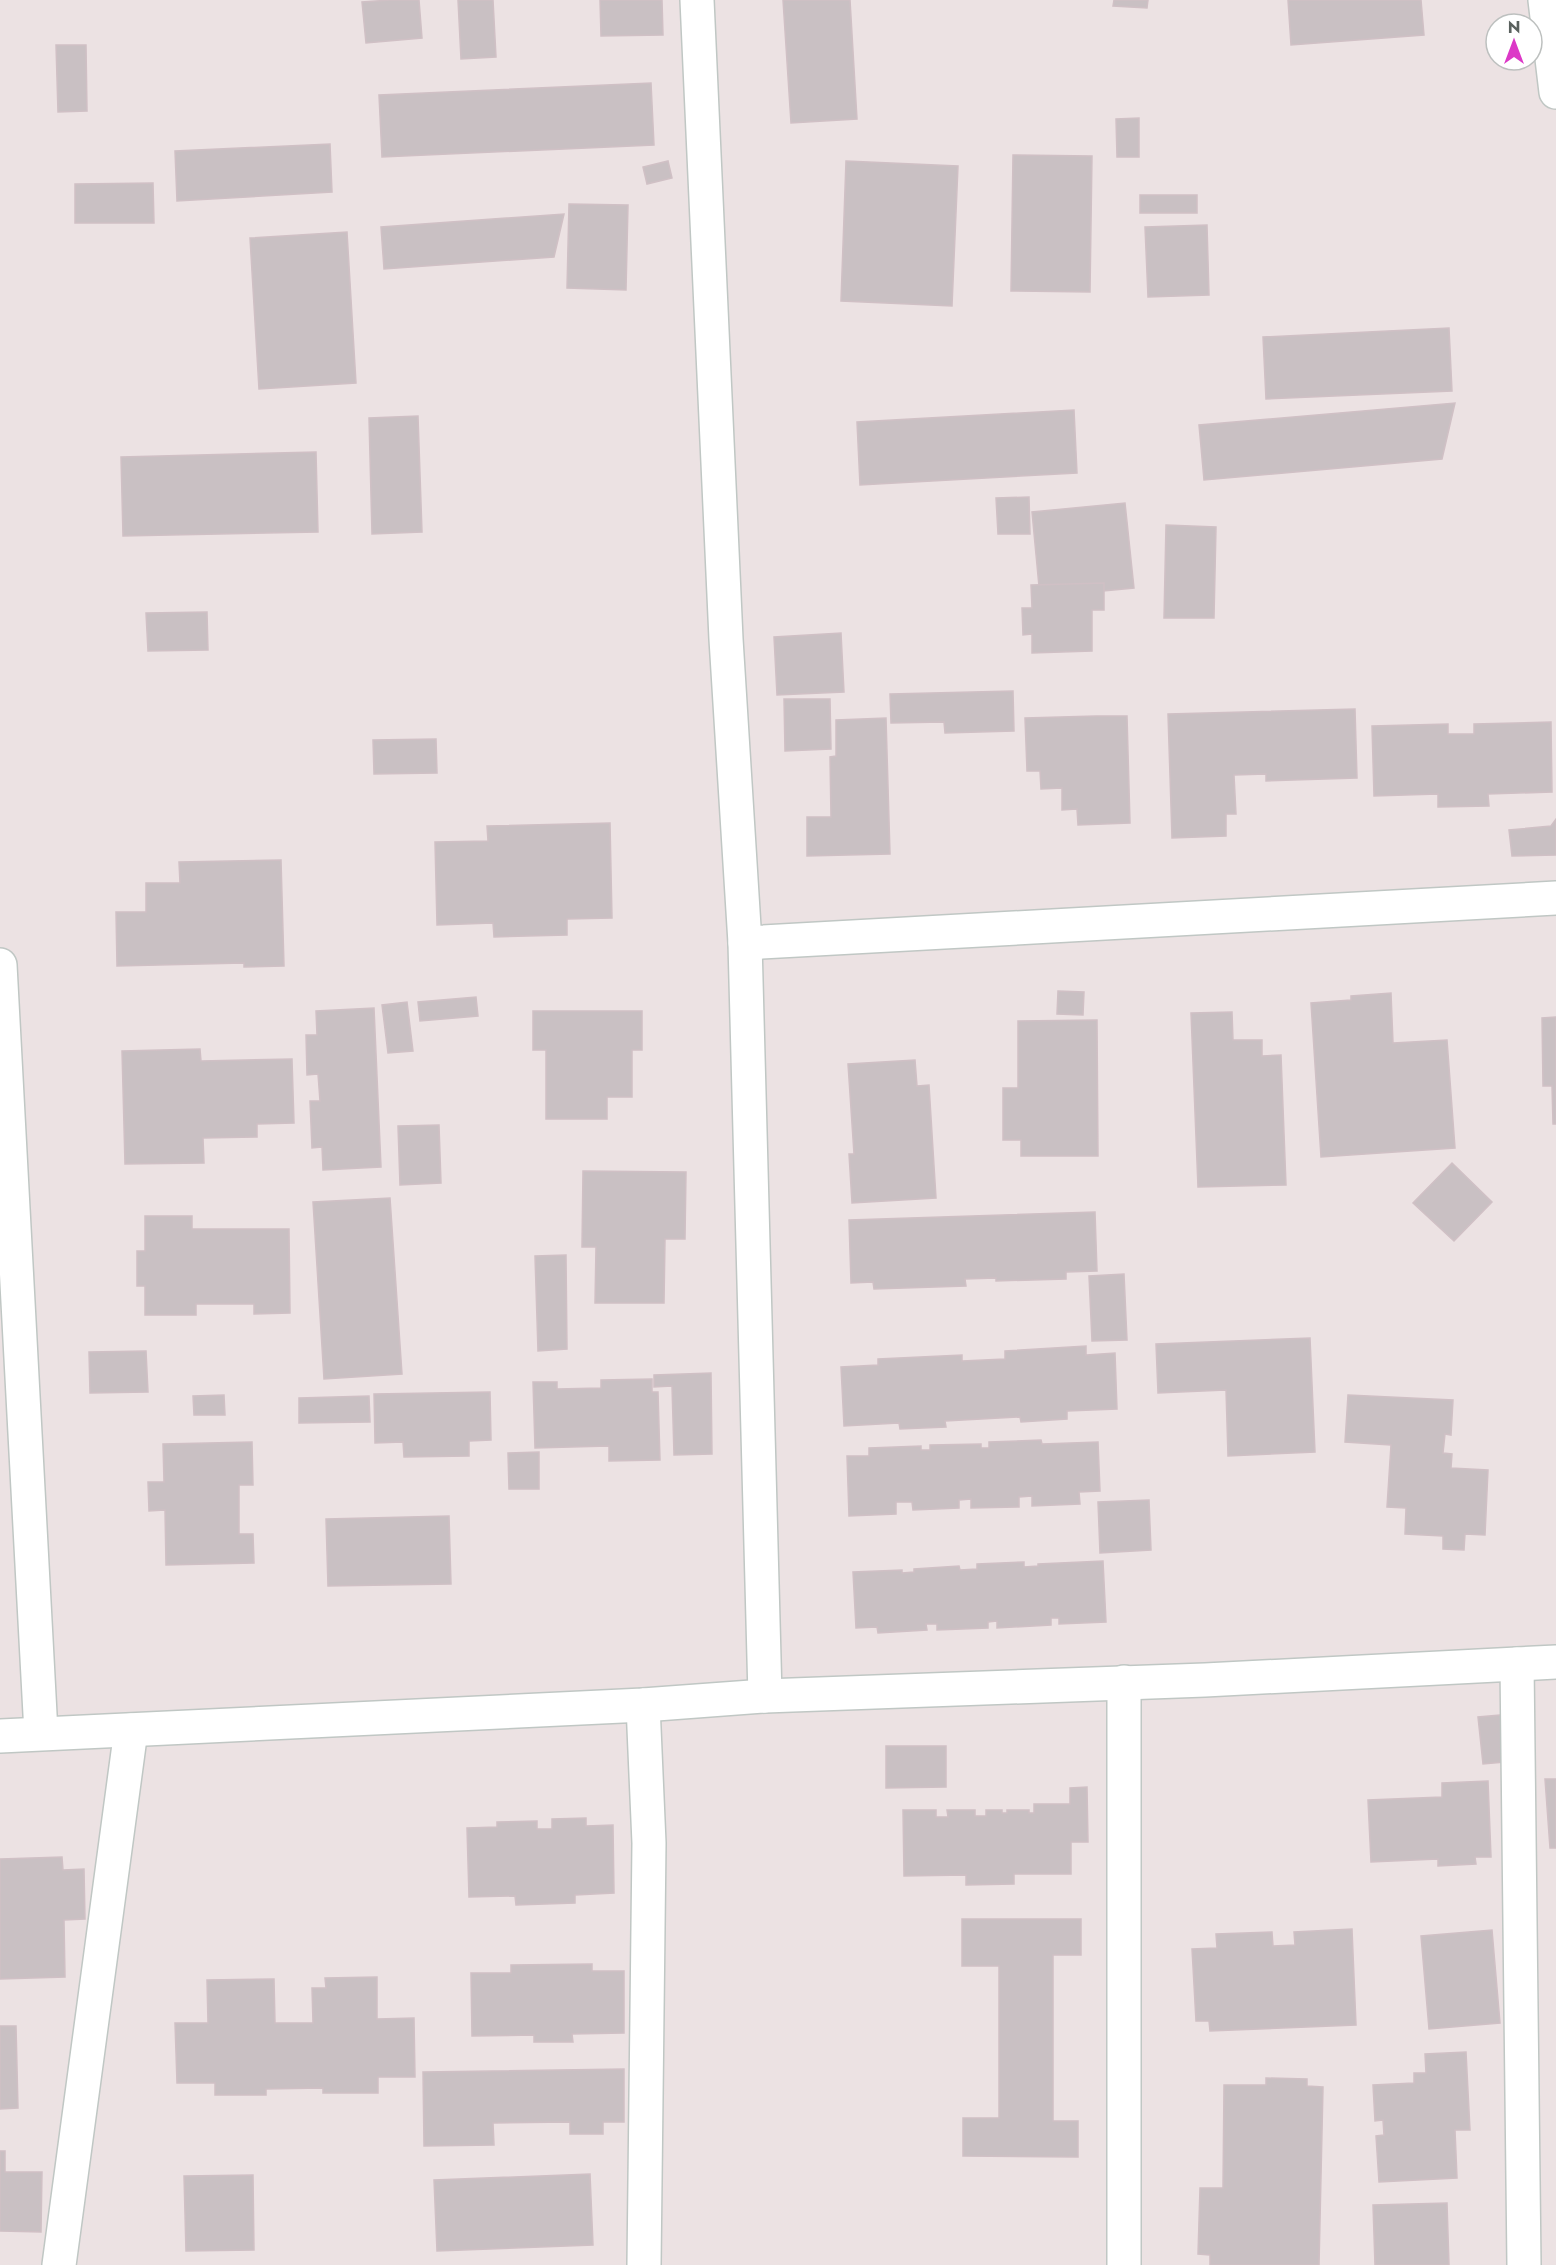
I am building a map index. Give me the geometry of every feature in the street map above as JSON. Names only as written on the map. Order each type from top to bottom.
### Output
[{"type":"street","points":[[697,0],[726,639],[745,943],[765,1696]]},
{"type":"street","points":[[1545,0],[1556,92]]},
{"type":"street","points":[[745,943],[1556,898]]},
{"type":"street","points":[[0,965],[40,1733]]},
{"type":"street","points":[[0,1736],[643,1705],[765,1696],[1556,1662]]},
{"type":"street","points":[[1517,1664],[1524,2265]]},
{"type":"street","points":[[1124,1682],[1124,2265]]},
{"type":"street","points":[[643,1705],[649,1843],[644,2265]]},
{"type":"street","points":[[59,2265],[131,1730]]},
{"type":"building","points":[[419,0],[422,38],[366,43],[362,2]]},
{"type":"building","points":[[458,0],[493,0],[496,57],[461,59]]},
{"type":"building","points":[[600,0],[662,0],[663,35],[601,36]]},
{"type":"building","points":[[783,0],[850,0],[857,119],[791,123]]},
{"type":"building","points":[[1114,0],[1148,0],[1147,8],[1113,6]]},
{"type":"building","points":[[1288,0],[1421,0],[1424,35],[1291,45]]},
{"type":"building","points":[[56,45],[86,45],[87,111],[58,112]]},
{"type":"building","points":[[651,83],[654,145],[382,157],[379,95]]},
{"type":"building","points":[[1139,118],[1139,157],[1117,157],[1116,119]]},
{"type":"building","points":[[330,144],[332,192],[177,201],[175,151]]},
{"type":"building","points":[[1013,155],[1092,156],[1090,292],[1011,291]]},
{"type":"building","points":[[668,161],[672,178],[647,184],[643,167]]},
{"type":"building","points":[[846,161],[958,166],[952,306],[841,301]]},
{"type":"building","points":[[153,183],[154,223],[75,223],[75,184]]},
{"type":"building","points":[[1140,195],[1197,195],[1197,213],[1140,213]]},
{"type":"building","points":[[569,204],[628,205],[626,290],[567,288]]},
{"type":"building","points":[[564,214],[554,257],[384,269],[381,227]]},
{"type":"building","points":[[1207,225],[1209,295],[1148,297],[1145,227]]},
{"type":"building","points":[[347,232],[356,383],[259,389],[250,238]]},
{"type":"building","points":[[1449,328],[1452,391],[1266,399],[1263,337]]},
{"type":"building","points":[[1455,403],[1442,459],[1204,480],[1199,425]]},
{"type":"building","points":[[1074,410],[1077,473],[860,485],[857,422]]},
{"type":"building","points":[[418,416],[422,532],[372,534],[369,418]]},
{"type":"building","points":[[316,452],[318,532],[123,536],[121,457]]},
{"type":"building","points":[[1029,497],[1030,534],[998,534],[996,498]]},
{"type":"building","points":[[1125,503],[1134,588],[1040,597],[1032,512]]},
{"type":"building","points":[[1166,525],[1216,527],[1214,618],[1164,618]]},
{"type":"building","points":[[1104,583],[1104,610],[1092,610],[1092,651],[1032,653],[1032,634],[1023,635],[1022,608],[1032,608],[1031,585]]},
{"type":"building","points":[[207,612],[208,650],[148,651],[146,613]]},
{"type":"building","points":[[841,633],[844,692],[777,695],[774,637]]},
{"type":"building","points":[[1013,691],[1014,731],[945,733],[944,722],[891,723],[890,694]]},
{"type":"building","points":[[784,699],[830,699],[831,749],[785,751]]},
{"type":"building","points":[[1355,709],[1357,778],[1266,781],[1266,774],[1234,775],[1236,814],[1226,814],[1226,836],[1172,838],[1168,714]]},
{"type":"building","points":[[1127,716],[1130,823],[1078,825],[1077,809],[1062,810],[1062,788],[1041,789],[1040,771],[1027,771],[1025,718]]},
{"type":"building","points":[[886,718],[890,854],[807,856],[807,817],[831,817],[830,757],[836,756],[836,720]]},
{"type":"building","points":[[1551,722],[1552,792],[1488,794],[1489,806],[1438,807],[1438,794],[1374,796],[1372,726],[1448,724],[1448,734],[1474,734],[1474,724]]},
{"type":"building","points":[[436,739],[437,773],[374,774],[373,740]]},
{"type":"building","points":[[1556,819],[1556,855],[1512,856],[1509,830],[1551,826]]},
{"type":"building","points":[[610,823],[612,918],[567,919],[567,935],[494,937],[493,923],[437,925],[435,842],[488,841],[487,826]]},
{"type":"building","points":[[281,860],[284,966],[244,967],[244,963],[117,966],[116,912],[146,912],[146,883],[180,883],[179,862]]},
{"type":"building","points":[[1058,991],[1084,992],[1083,1015],[1057,1014]]},
{"type":"building","points":[[1391,993],[1393,1043],[1447,1040],[1455,1148],[1321,1157],[1311,1003],[1351,1000],[1351,996]]},
{"type":"building","points":[[476,997],[478,1016],[420,1021],[418,1002]]},
{"type":"building","points":[[407,1002],[413,1051],[388,1053],[382,1005]]},
{"type":"building","points":[[374,1008],[381,1167],[323,1170],[322,1147],[312,1148],[310,1101],[320,1101],[318,1074],[307,1075],[306,1035],[317,1035],[316,1011]]},
{"type":"building","points":[[533,1011],[642,1011],[642,1050],[632,1050],[632,1097],[607,1097],[607,1119],[546,1119],[546,1050],[533,1050]]},
{"type":"building","points":[[1232,1012],[1233,1040],[1262,1040],[1262,1056],[1281,1055],[1286,1185],[1198,1187],[1191,1013]]},
{"type":"building","points":[[1556,1017],[1556,1124],[1553,1124],[1552,1086],[1543,1086],[1542,1018]]},
{"type":"building","points":[[1097,1020],[1098,1156],[1021,1156],[1021,1140],[1003,1140],[1003,1088],[1018,1088],[1018,1021]]},
{"type":"building","points":[[200,1049],[201,1061],[292,1059],[294,1123],[257,1124],[257,1137],[203,1138],[204,1163],[125,1164],[122,1051]]},
{"type":"building","points":[[915,1060],[917,1086],[929,1085],[936,1198],[852,1203],[849,1154],[854,1154],[848,1064]]},
{"type":"building","points":[[439,1125],[441,1183],[400,1185],[398,1126]]},
{"type":"building","points":[[1452,1163],[1492,1202],[1454,1241],[1413,1203]]},
{"type":"building","points":[[583,1171],[686,1172],[685,1239],[665,1239],[664,1303],[595,1303],[596,1247],[582,1247]]},
{"type":"building","points":[[390,1198],[402,1374],[324,1379],[313,1202]]},
{"type":"building","points":[[1095,1212],[1097,1271],[1066,1272],[1066,1279],[996,1281],[996,1278],[965,1279],[966,1286],[874,1289],[873,1282],[851,1283],[849,1220]]},
{"type":"building","points":[[145,1216],[192,1216],[192,1229],[289,1229],[290,1313],[254,1314],[254,1304],[196,1304],[196,1315],[145,1315],[145,1286],[137,1286],[137,1251],[145,1251]]},
{"type":"building","points":[[566,1255],[567,1349],[538,1351],[535,1256]]},
{"type":"building","points":[[1124,1274],[1127,1340],[1092,1341],[1089,1276]]},
{"type":"building","points":[[1310,1338],[1315,1452],[1228,1456],[1226,1390],[1158,1393],[1156,1344]]},
{"type":"building","points":[[1086,1346],[1086,1355],[1115,1353],[1117,1409],[1067,1411],[1067,1419],[1021,1422],[1020,1417],[945,1421],[946,1427],[900,1429],[899,1423],[844,1426],[841,1367],[878,1365],[878,1359],[962,1355],[962,1361],[1005,1359],[1005,1351]]},
{"type":"building","points":[[146,1351],[148,1392],[90,1393],[89,1352]]},
{"type":"building","points":[[711,1373],[712,1454],[674,1455],[672,1386],[654,1387],[654,1375]]},
{"type":"building","points":[[652,1379],[652,1392],[658,1392],[660,1460],[609,1461],[609,1446],[535,1448],[533,1382],[557,1382],[557,1389],[601,1388],[601,1380]]},
{"type":"building","points":[[490,1392],[491,1440],[469,1441],[469,1456],[404,1457],[403,1442],[375,1443],[374,1394]]},
{"type":"building","points":[[224,1395],[225,1415],[194,1415],[193,1396]]},
{"type":"building","points":[[1348,1395],[1453,1400],[1451,1435],[1445,1434],[1443,1453],[1452,1454],[1451,1468],[1488,1470],[1485,1535],[1465,1534],[1464,1550],[1443,1549],[1443,1536],[1405,1534],[1406,1508],[1387,1507],[1391,1445],[1345,1442]]},
{"type":"building","points":[[369,1396],[370,1422],[299,1423],[299,1398]]},
{"type":"building","points":[[1041,1440],[1042,1444],[1098,1442],[1100,1491],[1079,1492],[1080,1504],[1032,1506],[1032,1496],[1019,1497],[1019,1507],[971,1508],[971,1499],[959,1500],[959,1508],[913,1510],[912,1502],[896,1502],[896,1514],[849,1516],[847,1456],[869,1456],[869,1448],[921,1446],[921,1450],[930,1450],[930,1445],[981,1444],[981,1448],[989,1448],[989,1442]]},
{"type":"building","points":[[252,1442],[253,1485],[239,1485],[239,1534],[253,1534],[254,1563],[166,1565],[165,1510],[149,1511],[148,1482],[164,1482],[163,1444]]},
{"type":"building","points":[[539,1452],[539,1489],[509,1489],[508,1453]]},
{"type":"building","points":[[1149,1500],[1151,1550],[1100,1553],[1098,1502]]},
{"type":"building","points":[[449,1516],[451,1584],[328,1586],[326,1519]]},
{"type":"building","points":[[1103,1561],[1106,1622],[1059,1624],[1059,1618],[1051,1618],[1051,1625],[997,1628],[997,1621],[988,1622],[988,1628],[937,1630],[937,1624],[926,1624],[927,1630],[878,1633],[877,1627],[856,1628],[853,1572],[902,1570],[902,1573],[914,1572],[914,1569],[959,1566],[960,1570],[977,1569],[977,1564],[1024,1562],[1024,1567],[1038,1566],[1038,1564]]},
{"type":"building","points":[[1511,1714],[1516,1761],[1483,1764],[1478,1717]]},
{"type":"building","points":[[886,1746],[946,1746],[946,1787],[886,1788]]},
{"type":"building","points":[[1545,1779],[1556,1779],[1556,1848],[1550,1848]]},
{"type":"building","points":[[1488,1781],[1491,1857],[1475,1857],[1476,1864],[1438,1866],[1438,1859],[1371,1862],[1368,1800],[1442,1797],[1442,1783]]},
{"type":"building","points":[[1087,1787],[1088,1842],[1071,1842],[1071,1874],[1014,1874],[1014,1884],[966,1885],[966,1875],[904,1876],[903,1810],[936,1810],[936,1817],[948,1817],[947,1810],[975,1810],[975,1816],[986,1816],[986,1810],[1002,1810],[1002,1813],[1007,1813],[1007,1810],[1029,1810],[1029,1813],[1034,1813],[1034,1804],[1070,1804],[1070,1788]]},
{"type":"building","points":[[586,1818],[586,1826],[613,1825],[614,1893],[575,1895],[575,1903],[516,1905],[515,1896],[469,1897],[467,1828],[497,1827],[497,1822],[537,1821],[537,1829],[552,1829],[552,1819]]},
{"type":"building","points":[[62,1857],[63,1870],[84,1869],[85,1919],[64,1920],[65,1977],[0,1979],[0,1859]]},
{"type":"building","points":[[962,1919],[1081,1919],[1081,1955],[1053,1955],[1053,2121],[1078,2121],[1078,2157],[963,2156],[963,2118],[999,2118],[999,1966],[962,1966]]},
{"type":"building","points":[[1352,1929],[1356,2025],[1210,2031],[1209,2021],[1196,2021],[1192,1949],[1217,1948],[1216,1934],[1272,1932],[1273,1946],[1295,1945],[1294,1932]]},
{"type":"building","points":[[1492,1930],[1500,2023],[1429,2029],[1421,1936]]},
{"type":"building","points":[[592,1964],[592,1971],[624,1971],[624,2033],[572,2034],[573,2042],[534,2042],[534,2035],[472,2036],[471,1973],[511,1973],[511,1965]]},
{"type":"building","points":[[377,1977],[377,2019],[414,2018],[415,2077],[378,2077],[378,2093],[323,2093],[323,2088],[266,2089],[266,2095],[215,2095],[215,2083],[177,2083],[175,2023],[208,2023],[207,1980],[274,1979],[275,2023],[313,2023],[312,1988],[326,1988],[325,1978]]},
{"type":"building","points":[[0,2026],[16,2026],[18,2108],[0,2109]]},
{"type":"building","points":[[1466,2052],[1470,2130],[1455,2130],[1457,2178],[1379,2182],[1376,2136],[1384,2135],[1383,2120],[1375,2121],[1373,2085],[1414,2083],[1414,2073],[1426,2073],[1425,2054]]},
{"type":"building","points":[[624,2069],[624,2122],[603,2122],[603,2134],[570,2134],[570,2122],[493,2123],[494,2145],[424,2146],[423,2072]]},
{"type":"building","points":[[1266,2078],[1307,2079],[1307,2086],[1323,2087],[1319,2265],[1210,2265],[1210,2255],[1198,2254],[1200,2188],[1223,2188],[1224,2085],[1266,2085]]},
{"type":"building","points":[[0,2151],[5,2151],[5,2172],[42,2172],[41,2232],[0,2231]]},
{"type":"building","points":[[590,2174],[593,2245],[437,2251],[434,2180]]},
{"type":"building","points":[[253,2175],[254,2250],[186,2251],[184,2176]]},
{"type":"building","points":[[1447,2203],[1449,2265],[1375,2265],[1373,2205]]}]
